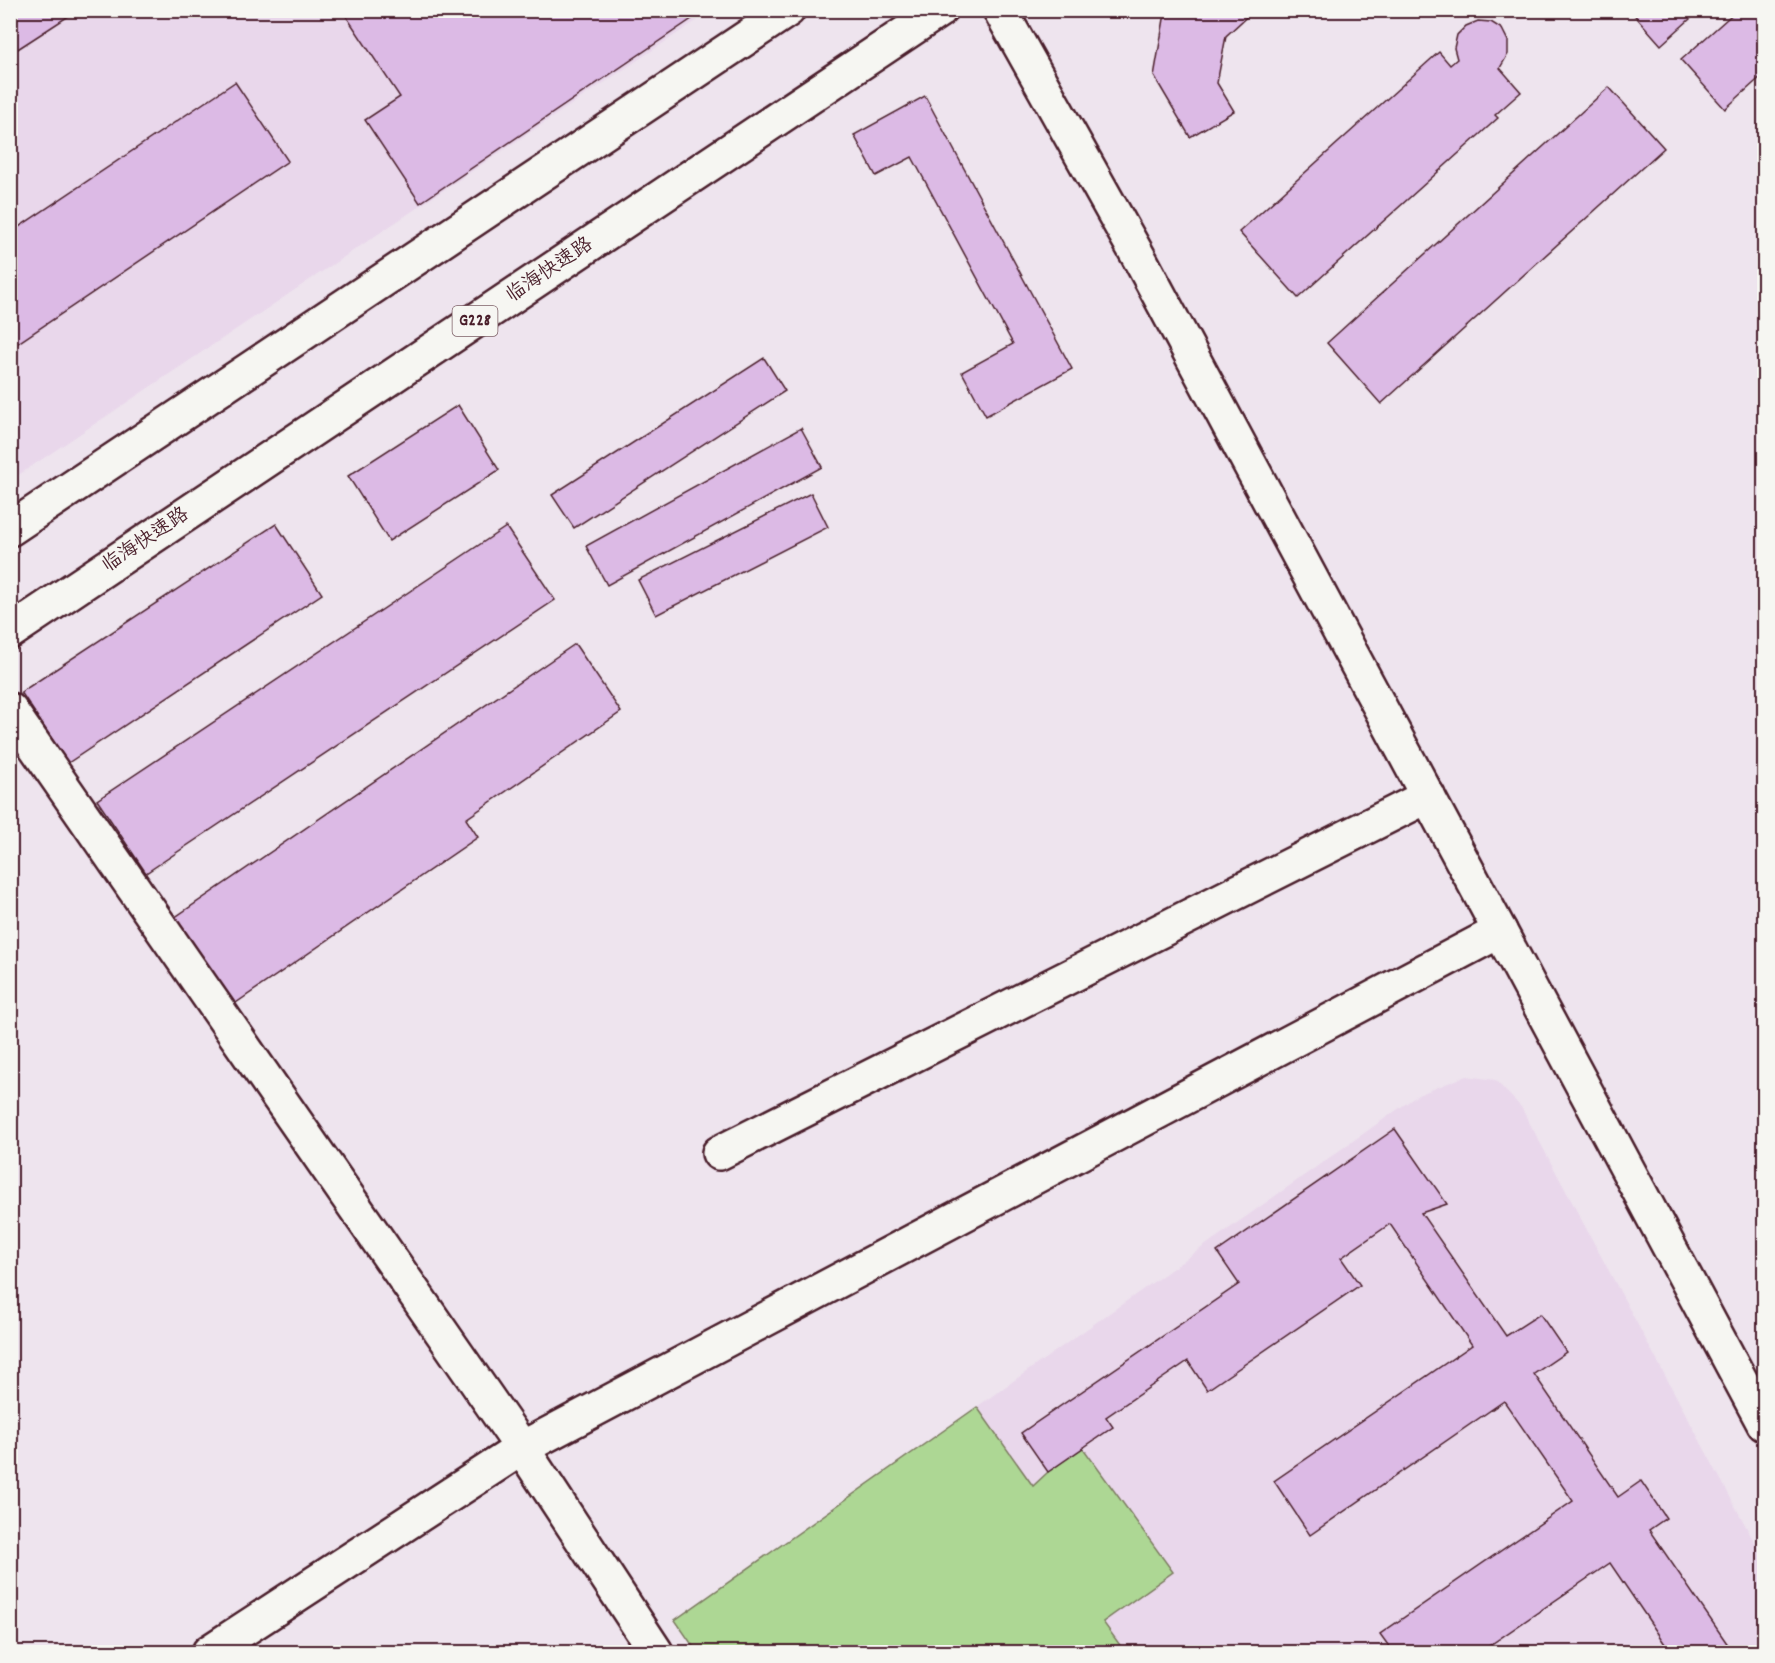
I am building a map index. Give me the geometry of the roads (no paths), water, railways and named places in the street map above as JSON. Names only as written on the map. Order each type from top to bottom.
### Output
[{"type":"main road","points":[[10,529],[788,10]]},
{"type":"main road","name":"临海快速路","points":[[10,632],[940,10]]},
{"type":"main road","points":[[1000,10],[1147,274],[1764,1424]]},
{"type":"main road","points":[[10,711],[522,1448],[656,1653]]},
{"type":"main road","points":[[720,1153],[1428,796]]},
{"type":"main road","points":[[209,1653],[522,1448],[1500,931]]}]
